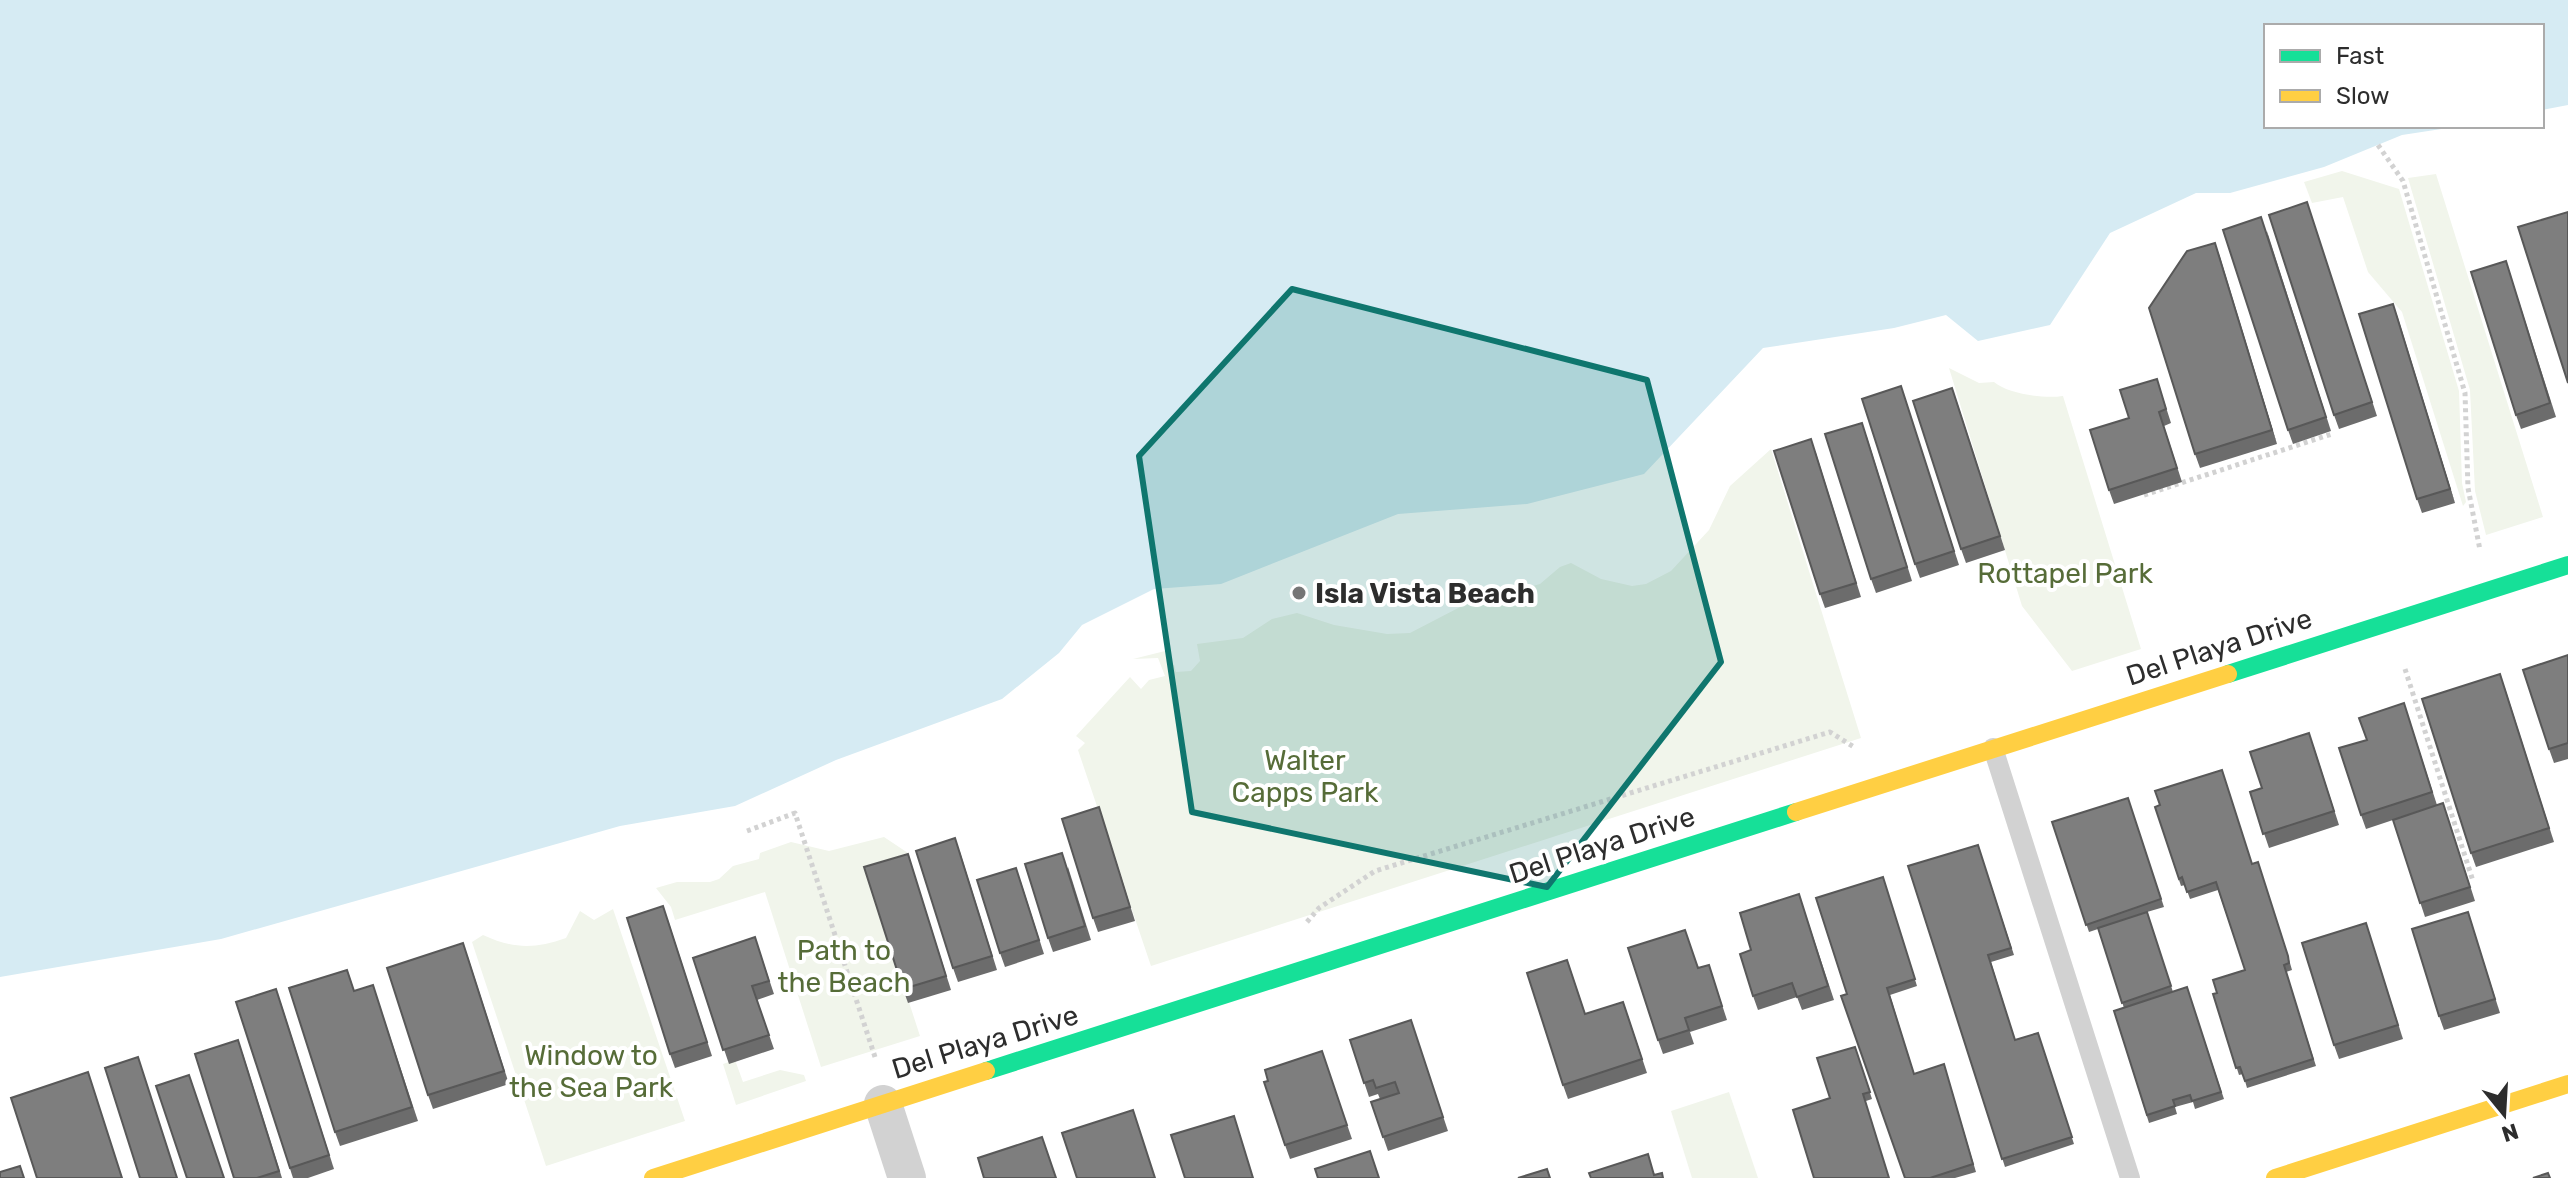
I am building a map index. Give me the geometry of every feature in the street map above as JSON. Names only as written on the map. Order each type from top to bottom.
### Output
[{"type":"street","name":"Del Playa Drive","points":[[653,1178],[2568,565]]},
{"type":"street","points":[[2275,1178],[2568,1084]]},
{"type":"street","points":[[883,1104],[907,1178]]},
{"type":"lane","points":[[1993,748],[2130,1178]]},
{"type":"path","points":[[2378,145],[2403,181],[2465,393],[2468,488],[2481,551]]},
{"type":"path","points":[[2144,495],[2332,434]]},
{"type":"path","points":[[2405,669],[2473,881]]},
{"type":"path","points":[[1303,927],[1319,908],[1375,871],[1830,732],[1858,750]]},
{"type":"path","points":[[747,831],[795,813],[876,1063]]},
{"type":"highlighted area","points":[[1292,289],[1647,380],[1721,662],[1547,887],[1192,812],[1139,456]]},
{"type":"green space","points":[[2342,171],[2399,189],[2459,391],[2462,483],[2466,502],[2463,506],[2402,312],[2368,272],[2343,197],[2312,203],[2304,182]]},
{"type":"green space","points":[[2436,174],[2543,517],[2486,535],[2475,491],[2470,390],[2408,178]]},
{"type":"green space","name":"Rottapel Park","points":[[1949,368],[1979,383],[1994,382],[2037,396],[2063,396],[2141,649],[2072,671],[2022,606]]},
{"type":"green space","name":"Walter Capps Park","points":[[1771,449],[1861,738],[1151,966],[1078,750],[1085,743],[1076,736],[1130,677],[1141,689],[1149,680],[1165,676],[1158,658],[1133,659],[1165,651],[1167,661],[1174,665],[1176,672],[1191,671],[1200,661],[1197,644],[1243,638],[1272,619],[1297,613],[1334,625],[1387,634],[1410,633],[1464,605],[1540,584],[1560,567],[1571,563],[1601,579],[1632,586],[1646,584],[1671,571],[1709,530],[1730,486]]},
{"type":"green space","name":"Path to the Beach","points":[[884,837],[908,853],[865,867],[920,1036],[821,1067],[765,892],[675,920],[671,907],[656,888],[677,882],[719,879],[733,866],[759,859],[760,853],[791,842],[829,851]]},
{"type":"green space","name":"Window to the Sea Park","points":[[613,909],[685,1121],[546,1166],[472,942],[483,935],[514,945],[544,944],[566,938],[580,911],[594,920]]},
{"type":"green space","points":[[735,1060],[743,1082],[780,1070],[804,1075],[806,1081],[736,1105],[723,1064]]},
{"type":"green space","points":[[1729,1092],[1758,1178],[1692,1178],[1671,1111]]},
{"type":"water","points":[[0,0],[2568,0],[2568,105],[2544,110],[2544,24],[2264,24],[2264,128],[2448,128],[2402,135],[2324,167],[2230,193],[2196,193],[2110,233],[2050,325],[1978,341],[1946,315],[1894,328],[1763,348],[1644,474],[1527,504],[1398,514],[1221,584],[1154,589],[1082,625],[1059,653],[1002,699],[836,760],[735,806],[620,826],[221,939],[0,977]]},
{"type":"building","points":[[2307,202],[2372,402],[2334,415],[2269,215]]},
{"type":"building","points":[[2568,212],[2568,383],[2518,227]]},
{"type":"building","points":[[2261,217],[2326,417],[2288,430],[2223,230]]},
{"type":"building","points":[[2215,243],[2272,430],[2195,454],[2149,308],[2187,251]]},
{"type":"building","points":[[2506,261],[2550,403],[2516,415],[2471,272]]},
{"type":"building","points":[[2393,304],[2450,489],[2417,499],[2359,314]]},
{"type":"building","points":[[2157,379],[2166,409],[2159,412],[2177,468],[2109,490],[2090,430],[2129,418],[2120,390]]},
{"type":"building","points":[[1901,386],[1954,551],[1915,564],[1862,399]]},
{"type":"building","points":[[1952,388],[2000,536],[1961,549],[1913,401]]},
{"type":"building","points":[[1862,423],[1907,567],[1871,579],[1825,434]]},
{"type":"building","points":[[1811,439],[1856,583],[1820,594],[1774,451]]},
{"type":"building","points":[[2568,655],[2568,743],[2549,749],[2523,670]]},
{"type":"building","points":[[2500,674],[2549,828],[2471,853],[2422,699]]},
{"type":"building","points":[[2404,703],[2432,792],[2361,815],[2339,748],[2367,740],[2359,718]]},
{"type":"building","points":[[2309,733],[2334,811],[2263,834],[2250,792],[2262,788],[2250,752]]},
{"type":"building","points":[[2222,770],[2252,864],[2258,862],[2288,956],[2289,963],[2284,965],[2313,1059],[2245,1081],[2240,1067],[2236,1068],[2213,994],[2217,993],[2213,980],[2245,970],[2216,882],[2187,892],[2182,877],[2179,879],[2155,807],[2160,805],[2155,791]]},
{"type":"building","points":[[2128,798],[2161,899],[2086,925],[2052,822]]},
{"type":"building","points":[[2443,803],[2470,887],[2420,903],[2393,820]]},
{"type":"building","points":[[1099,807],[1130,907],[1093,918],[1062,819]]},
{"type":"building","points":[[955,838],[992,956],[953,968],[916,851]]},
{"type":"building","points":[[1978,845],[2011,948],[1988,955],[2015,1040],[2038,1033],[2072,1137],[2002,1159],[1908,866]]},
{"type":"building","points":[[1062,853],[1085,926],[1048,938],[1025,864]]},
{"type":"building","points":[[908,854],[946,976],[903,989],[864,867]]},
{"type":"building","points":[[1016,868],[1039,940],[1000,953],[977,880]]},
{"type":"building","points":[[1883,877],[1915,979],[1887,988],[1914,1074],[1944,1064],[1973,1164],[1930,1178],[1905,1178],[1841,996],[1847,994],[1816,898]]},
{"type":"building","points":[[1799,894],[1828,986],[1797,997],[1792,983],[1753,996],[1740,954],[1751,950],[1740,913]]},
{"type":"building","points":[[663,906],[707,1042],[670,1054],[627,918]]},
{"type":"building","points":[[2147,912],[2171,986],[2122,1003],[2098,928]]},
{"type":"building","points":[[2468,912],[2495,999],[2439,1016],[2412,929]]},
{"type":"building","points":[[2366,923],[2398,1025],[2334,1045],[2302,943]]},
{"type":"building","points":[[1685,930],[1698,968],[1709,965],[1722,1006],[1685,1018],[1689,1030],[1658,1040],[1628,948]]},
{"type":"building","points":[[755,937],[769,981],[752,986],[769,1035],[723,1050],[693,958]]},
{"type":"building","points":[[463,943],[504,1071],[428,1095],[387,968]]},
{"type":"building","points":[[1567,960],[1585,1014],[1623,1002],[1642,1059],[1563,1085],[1527,973]]},
{"type":"building","points":[[347,970],[354,991],[373,985],[412,1107],[335,1132],[289,988]]},
{"type":"building","points":[[2187,987],[2221,1092],[2192,1101],[2190,1095],[2173,1100],[2175,1106],[2147,1115],[2114,1011]]},
{"type":"building","points":[[276,989],[329,1155],[290,1168],[236,1002]]},
{"type":"building","points":[[1411,1020],[1443,1117],[1383,1137],[1371,1102],[1399,1093],[1395,1082],[1376,1088],[1373,1080],[1364,1083],[1350,1040]]},
{"type":"building","points":[[238,1040],[279,1171],[257,1178],[234,1178],[195,1054]]},
{"type":"building","points":[[1855,1047],[1870,1092],[1863,1094],[1889,1178],[1814,1178],[1793,1110],[1830,1098],[1817,1058]]},
{"type":"building","points":[[1322,1051],[1347,1125],[1285,1145],[1264,1082],[1268,1081],[1265,1070]]},
{"type":"building","points":[[138,1057],[177,1178],[140,1178],[105,1068]]},
{"type":"building","points":[[88,1072],[122,1178],[37,1178],[11,1098]]},
{"type":"building","points":[[189,1075],[224,1178],[187,1178],[156,1086]]},
{"type":"building","points":[[1133,1110],[1155,1178],[1077,1178],[1062,1133]]},
{"type":"building","points":[[1234,1116],[1253,1178],[1185,1178],[1171,1135]]},
{"type":"building","points":[[1042,1137],[1056,1178],[984,1178],[978,1158]]},
{"type":"building","points":[[1370,1151],[1379,1178],[1318,1178],[1315,1169]]},
{"type":"building","points":[[1648,1154],[1654,1175],[1662,1173],[1663,1178],[1591,1178],[1589,1173]]},
{"type":"building","points":[[20,1166],[24,1178],[0,1178],[0,1172]]},
{"type":"building","points":[[1547,1169],[1550,1178],[1518,1178]]},
{"type":"building","points":[[2548,1173],[2550,1178],[2533,1178]]},
{"type":"traffic: fast","points":[[2228,674],[2568,565]]},
{"type":"traffic: fast","points":[[986,1071],[1796,812]]},
{"type":"traffic: slow","points":[[1796,812],[2228,674]]},
{"type":"traffic: slow","points":[[653,1178],[986,1071]]},
{"type":"traffic: slow","points":[[2275,1178],[2568,1084]]},
{"type":"place","name":"Isla Vista Beach","points":[[1299,593]]}]
